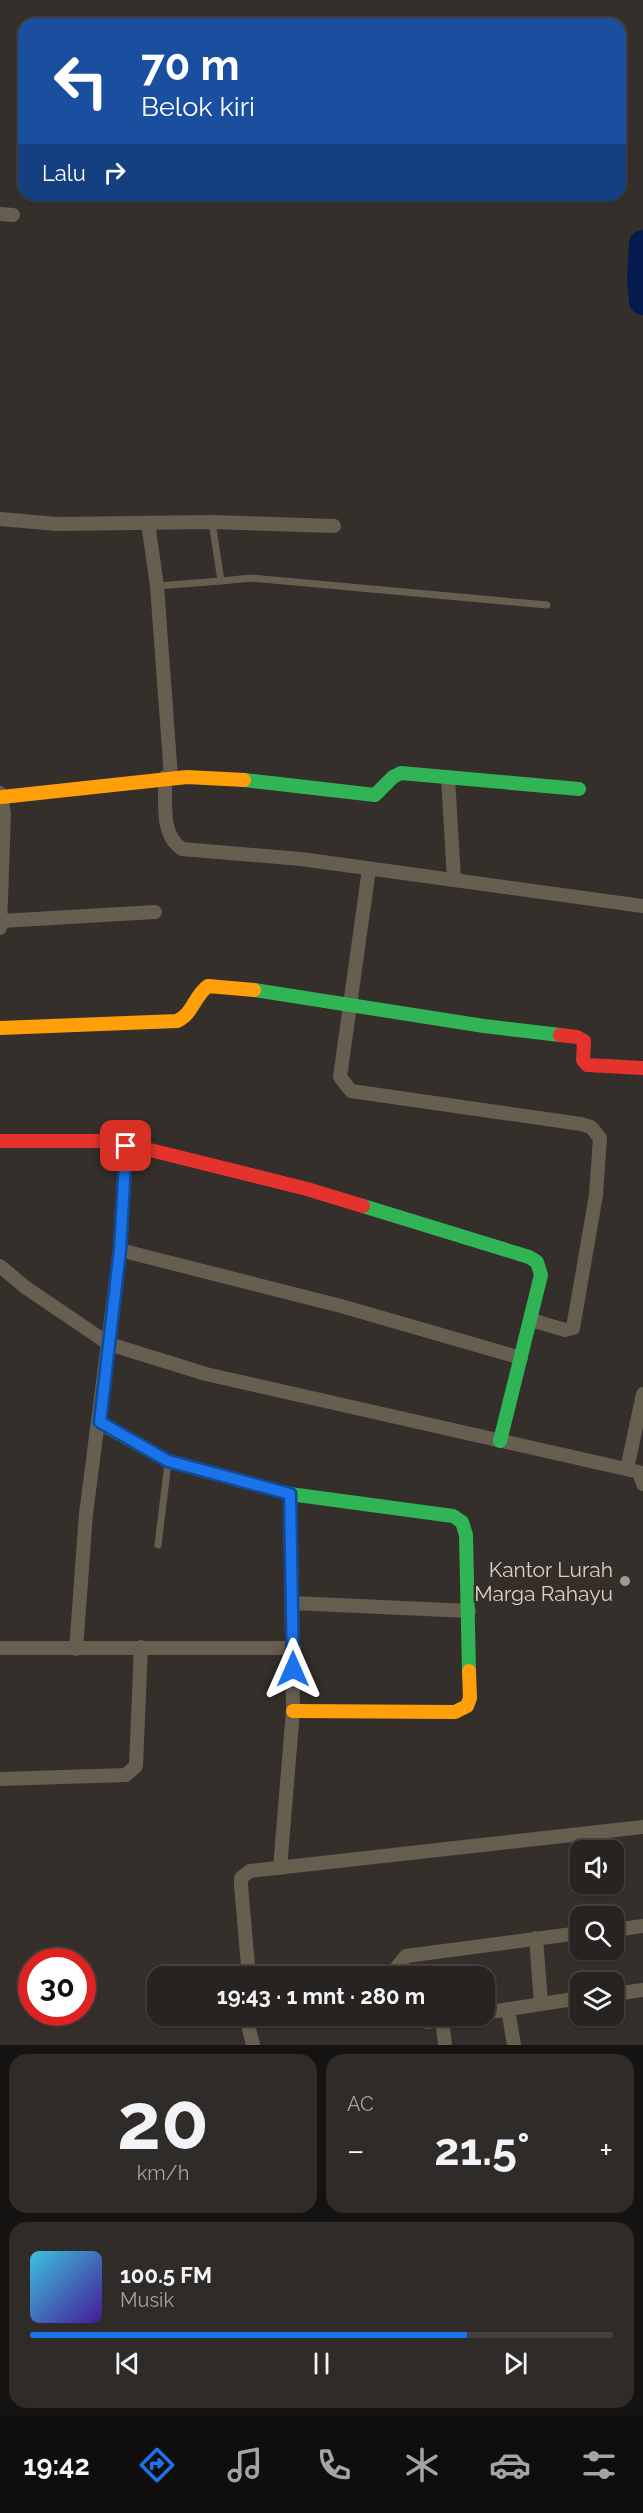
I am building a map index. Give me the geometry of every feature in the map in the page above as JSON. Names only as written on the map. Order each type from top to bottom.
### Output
[{"type":"street","points":[[0,519],[57,524],[212,522],[334,526]]},
{"type":"street","points":[[148,524],[157,586],[168,777],[167,829],[171,839],[182,849],[301,859],[643,906]]},
{"type":"street","points":[[155,912],[0,926],[1,795],[168,777],[275,782],[375,795],[396,774],[579,789]]},
{"type":"street","points":[[448,777],[454,880]]},
{"type":"street","points":[[369,869],[340,1077],[351,1091],[581,1124],[591,1127],[600,1138],[596,1195],[573,1328],[565,1330],[531,1320]]},
{"type":"street","points":[[0,1028],[177,1021],[188,1016],[201,990],[208,986],[349,1003],[521,1033],[577,1037],[584,1041],[583,1057],[587,1065],[643,1068]]},
{"type":"street","points":[[0,1141],[104,1139],[307,1189],[529,1257],[541,1269],[531,1320],[500,1441]]},
{"type":"street","points":[[76,1649],[86,1514],[100,1422],[120,1250],[126,1146]]},
{"type":"street","points":[[120,1250],[352,1309],[521,1358]]},
{"type":"street","points":[[0,1266],[25,1287],[109,1344],[206,1374],[638,1474],[643,1394]]},
{"type":"street","points":[[100,1422],[168,1461],[290,1494],[453,1516],[459,1519],[466,1535],[469,1611],[470,1698],[463,1710],[293,1711]]},
{"type":"street","points":[[280,1868],[293,1711],[294,1648],[290,1494]]},
{"type":"street","points":[[292,1603],[469,1611]]},
{"type":"street","points":[[0,1779],[126,1775],[132,1772],[136,1766],[141,1647]]},
{"type":"street","points":[[0,1648],[294,1648]]},
{"type":"street","points":[[248,1966],[242,1878],[250,1871],[643,1827]]},
{"type":"street","points":[[624,1928],[643,1926]]},
{"type":"street","points":[[398,1966],[406,1956],[570,1934]]},
{"type":"street","points":[[536,1938],[541,2003]]},
{"type":"street","points":[[624,1993],[643,1990]]},
{"type":"street","points":[[495,2011],[570,1999]]},
{"type":"street","points":[[508,2009],[514,2045]]},
{"type":"street","points":[[248,2026],[253,2045]]},
{"type":"street","points":[[443,2026],[445,2045]]},
{"type":"lane","points":[[212,522],[221,582]]},
{"type":"lane","points":[[157,586],[251,578],[547,605]]},
{"type":"lane","points":[[158,1545],[168,1461]]},
{"type":"waterway","points":[[643,244],[641,279],[643,301]]},
{"type":"traffic: fast","points":[[244,780],[375,795],[393,777],[401,773],[579,789]]},
{"type":"traffic: fast","points":[[254,990],[484,1026],[560,1035]]},
{"type":"traffic: fast","points":[[363,1206],[529,1257],[537,1262],[541,1275],[500,1441]]},
{"type":"traffic: fast","points":[[100,1423],[168,1461],[290,1494],[453,1516],[462,1522],[466,1535],[469,1671]]},
{"type":"traffic: slow","points":[[2,797],[187,777],[244,780]]},
{"type":"traffic: slow","points":[[0,1028],[177,1021],[187,1014],[208,986],[254,990]]},
{"type":"traffic: slow","points":[[293,1711],[455,1712],[467,1706],[470,1698],[469,1671]]},
{"type":"traffic: jam","points":[[560,1035],[577,1037],[584,1041],[583,1060],[587,1065],[643,1068]]},
{"type":"traffic: jam","points":[[0,1141],[114,1141],[307,1189],[363,1206]]},
{"type":"place","name":"Kantor Lurah Marga Rahayu","points":[[625,1581]]},
{"type":"route","points":[[126,1146],[120,1250],[100,1422],[168,1461],[290,1494],[293,1669]]}]
